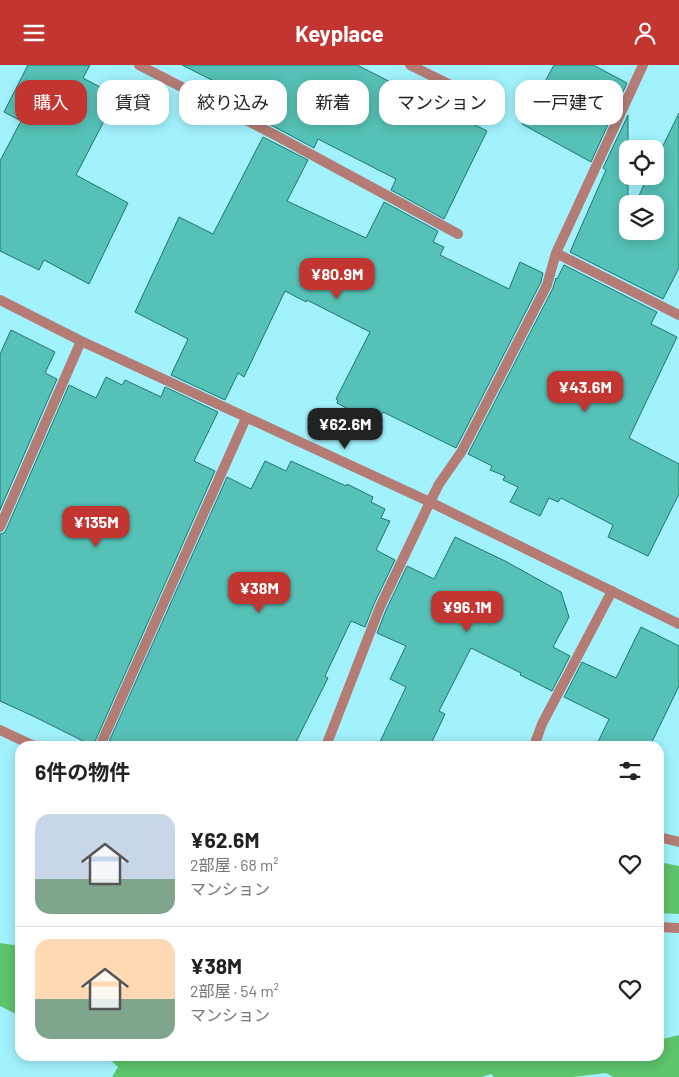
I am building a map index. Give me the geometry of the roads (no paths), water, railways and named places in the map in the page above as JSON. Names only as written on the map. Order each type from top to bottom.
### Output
[{"type":"street","points":[[139,65],[458,234]]},
{"type":"street","points":[[410,65],[440,80]]},
{"type":"street","points":[[328,741],[380,607],[439,484],[462,451],[547,285],[556,253],[639,66]]},
{"type":"street","points":[[556,253],[679,315]]},
{"type":"street","points":[[0,300],[81,341],[430,502],[679,624]]},
{"type":"street","points":[[0,527],[81,341]]},
{"type":"street","points":[[102,741],[246,418]]},
{"type":"street","points":[[536,741],[542,724],[612,591]]},
{"type":"street","points":[[0,729],[24,741]]},
{"type":"street","points":[[664,838],[679,842]]},
{"type":"street","points":[[664,927],[679,928]]}]
